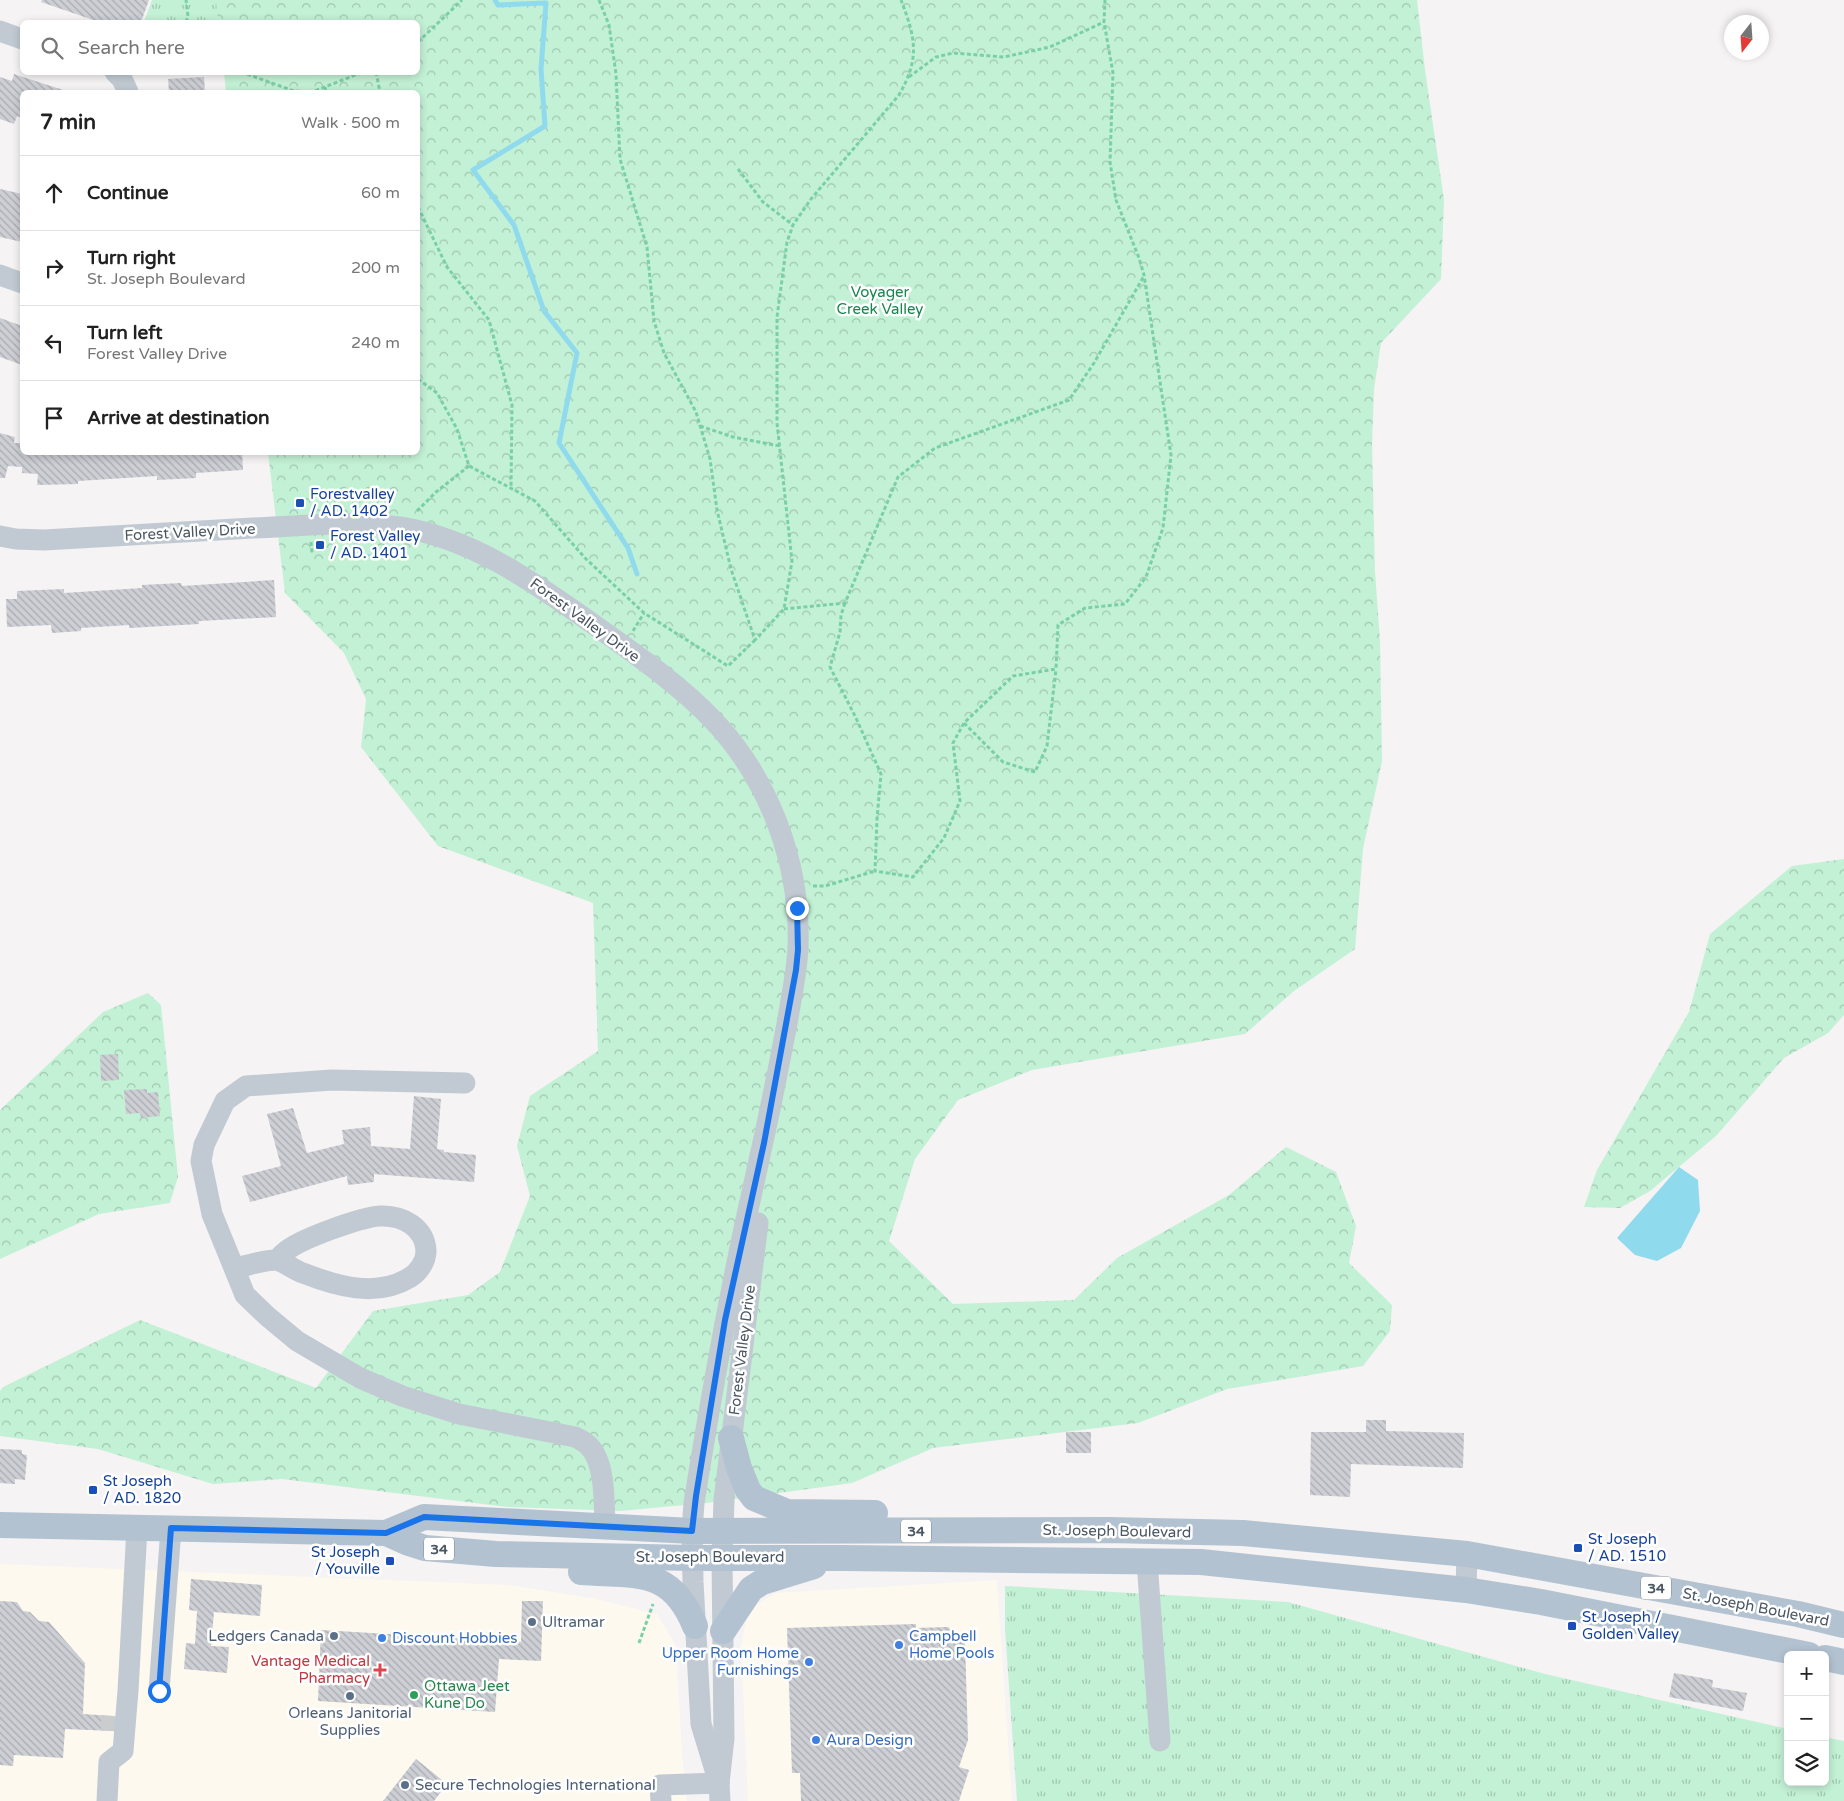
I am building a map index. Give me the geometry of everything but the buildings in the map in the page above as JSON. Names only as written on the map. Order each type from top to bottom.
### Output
[{"type":"main road","points":[[731,1438],[739,1468],[754,1498],[787,1512],[1202,1518],[1241,1530],[1243,1533]]},
{"type":"main road","name":"St. Joseph Boulevard","points":[[386,1533],[424,1517],[692,1531],[1108,1530],[1243,1533],[1467,1554],[1798,1614],[1844,1625]]},
{"type":"main road","name":"St. Joseph Boulevard","points":[[0,1524],[386,1533],[425,1548],[496,1554],[693,1558],[1201,1562],[1466,1590],[1541,1602],[1789,1651]]},
{"type":"main road","points":[[496,1554],[528,1568],[649,1578],[661,1582],[686,1607],[695,1626]]},
{"type":"main road","points":[[723,1631],[751,1589],[762,1582],[844,1558]]},
{"type":"main road","points":[[1829,1659],[1844,1662]]},
{"type":"street","points":[[0,31],[20,38]]},
{"type":"street","points":[[118,75],[127,90]]},
{"type":"street","points":[[0,276],[20,282]]},
{"type":"street","name":"Forest Valley Drive","points":[[0,536],[16,540],[44,540],[303,526],[342,522],[401,527],[430,534],[459,544],[499,562],[536,584],[618,642],[681,690],[713,720],[750,769],[772,810],[786,849],[794,887],[798,929],[796,970],[764,1143],[725,1320],[692,1531],[700,1724],[719,1792]]},
{"type":"street","points":[[464,1083],[332,1080],[246,1086],[225,1101],[204,1145],[202,1161],[212,1214],[245,1295],[297,1341],[360,1378],[402,1396],[459,1414],[575,1437],[587,1443],[594,1452],[600,1469],[605,1527]]},
{"type":"street","name":"Forest Valley Drive","points":[[719,1792],[724,1738],[722,1558],[724,1500],[758,1223],[764,1143]]},
{"type":"street","points":[[235,1268],[277,1260],[286,1250],[318,1234],[380,1216],[394,1216],[418,1229],[424,1238],[426,1252],[423,1264],[414,1276],[386,1288],[370,1289],[350,1287],[320,1279],[277,1260]]},
{"type":"street","points":[[109,1762],[124,1751],[137,1528]]},
{"type":"street","points":[[159,1691],[171,1528]]},
{"type":"street","points":[[1466,1590],[1467,1554]]},
{"type":"street","points":[[1147,1561],[1160,1741]]},
{"type":"street","points":[[106,1801],[112,1707],[128,1691]]},
{"type":"street","points":[[661,1801],[660,1785],[719,1792]]},
{"type":"path","points":[[186,0],[187,20]]},
{"type":"path","points":[[420,40],[462,0]]},
{"type":"path","points":[[599,0],[609,25],[616,74],[620,159],[647,247],[654,321],[664,353],[696,412],[710,459],[717,510],[731,569],[755,640]]},
{"type":"path","points":[[420,380],[437,393],[458,429],[469,466],[535,501],[585,558],[644,613],[728,666],[784,609],[792,560],[777,423],[777,317],[787,242],[793,225],[811,199],[899,95],[909,77],[914,57],[911,26],[901,0]]},
{"type":"path","points":[[964,723],[1003,762],[1035,772],[1048,746],[1056,669],[1058,625],[1085,608],[1125,604],[1146,577],[1163,528],[1171,455],[1144,275],[1116,200],[1110,162],[1113,73],[1104,22],[1105,0]]},
{"type":"path","points":[[909,77],[936,57],[953,53],[1004,57],[1050,47],[1104,22]]},
{"type":"path","points":[[249,75],[291,90]]},
{"type":"path","points":[[317,90],[355,75]]},
{"type":"path","points":[[377,75],[380,90]]},
{"type":"path","points":[[738,169],[763,202],[793,225]]},
{"type":"path","points":[[420,211],[447,267],[488,320],[512,404],[512,489]]},
{"type":"path","points":[[875,871],[881,774],[856,718],[830,667],[840,632],[845,603],[898,477],[935,448],[1069,400],[1094,362],[1144,275]]},
{"type":"path","points":[[700,426],[734,437],[780,446]]},
{"type":"path","points":[[401,527],[436,492],[469,466]]},
{"type":"path","points":[[784,609],[845,603]]},
{"type":"path","points":[[794,887],[825,886],[875,871],[912,877],[944,838],[960,801],[953,743],[964,723],[1013,676],[1056,669]]},
{"type":"path","points":[[638,1643],[653,1604],[657,1600]]},
{"type":"shaded area","points":[[0,1564],[509,1585],[592,1598],[657,1614],[676,1646],[682,1753],[687,1801],[0,1801]]},
{"type":"shaded area","points":[[997,1580],[1012,1801],[748,1801],[741,1646],[748,1610],[775,1593]]},
{"type":"green space","points":[[152,0],[368,0],[373,20],[145,20]]},
{"type":"green space","name":"Voyager Creek Valley","points":[[216,0],[1417,0],[1444,200],[1441,279],[1381,343],[1374,389],[1372,444],[1375,572],[1380,641],[1382,761],[1363,849],[1355,949],[1294,991],[1245,1034],[1032,1070],[958,1100],[915,1159],[889,1241],[953,1304],[1074,1300],[1117,1258],[1229,1195],[1286,1147],[1336,1172],[1356,1226],[1349,1263],[1392,1305],[1390,1331],[1363,1366],[1227,1389],[1138,1423],[933,1448],[852,1483],[706,1503],[620,1511],[507,1507],[282,1479],[213,1484],[98,1449],[0,1436],[0,1391],[3,1387],[140,1320],[316,1388],[373,1311],[468,1295],[500,1272],[530,1196],[517,1146],[530,1096],[598,1051],[593,903],[438,846],[361,747],[366,699],[344,653],[285,593],[268,455],[420,455],[420,90],[226,90],[224,75],[420,75],[420,20],[218,20]]},
{"type":"green space","points":[[1844,859],[1844,1015],[1828,1033],[1784,1058],[1716,1136],[1650,1191],[1620,1208],[1584,1207],[1597,1170],[1689,1012],[1710,934],[1792,866]]},
{"type":"green space","points":[[148,993],[161,1005],[178,1177],[170,1203],[99,1214],[0,1259],[0,1110],[103,1012]]},
{"type":"green space","points":[[1005,1586],[1288,1602],[1545,1674],[1784,1728],[1784,1786],[1829,1786],[1829,1738],[1844,1741],[1844,1801],[1017,1801],[1005,1629]]},
{"type":"water","points":[[1679,1167],[1698,1180],[1700,1211],[1681,1248],[1657,1261],[1635,1255],[1617,1238]]},
{"type":"waterway","points":[[495,0],[498,5],[546,3],[541,69],[545,126],[473,170],[514,225],[544,311],[577,353],[559,443],[628,548],[637,574]]},
{"type":"tunnel","points":[[111,1731],[112,1716]]},
{"type":"place","name":"Forestvalley / AD. 1402","points":[[300,503]]},
{"type":"place","name":"Forest Valley / AD. 1401","points":[[320,545]]},
{"type":"place","name":"St Joseph / AD. 1820","points":[[93,1490]]},
{"type":"place","name":"St Joseph / AD. 1510","points":[[1578,1548]]},
{"type":"place","name":"St Joseph / Youville","points":[[390,1561]]},
{"type":"place","name":"Ultramar","points":[[532,1622]]},
{"type":"place","name":"St Joseph / Golden Valley","points":[[1572,1626]]},
{"type":"place","name":"Ledgers Canada","points":[[334,1636]]},
{"type":"place","name":"Discount Hobbies","points":[[382,1638]]},
{"type":"place","name":"Campbell Home Pools","points":[[899,1645]]},
{"type":"place","name":"Upper Room Home Furnishings","points":[[809,1662]]},
{"type":"place","name":"Vantage Medical Pharmacy","points":[[380,1670]]},
{"type":"place","name":"Ottawa Jeet Kune Do","points":[[414,1695]]},
{"type":"place","name":"Orleans Janitorial Supplies","points":[[350,1696]]},
{"type":"place","name":"Aura Design","points":[[816,1740]]},
{"type":"place","name":"Secure Technologies International","points":[[405,1785]]},
{"type":"route","points":[[159,1691],[171,1528],[386,1533],[424,1517],[692,1531],[725,1320],[764,1143],[796,970],[798,950],[797,908]]}]
